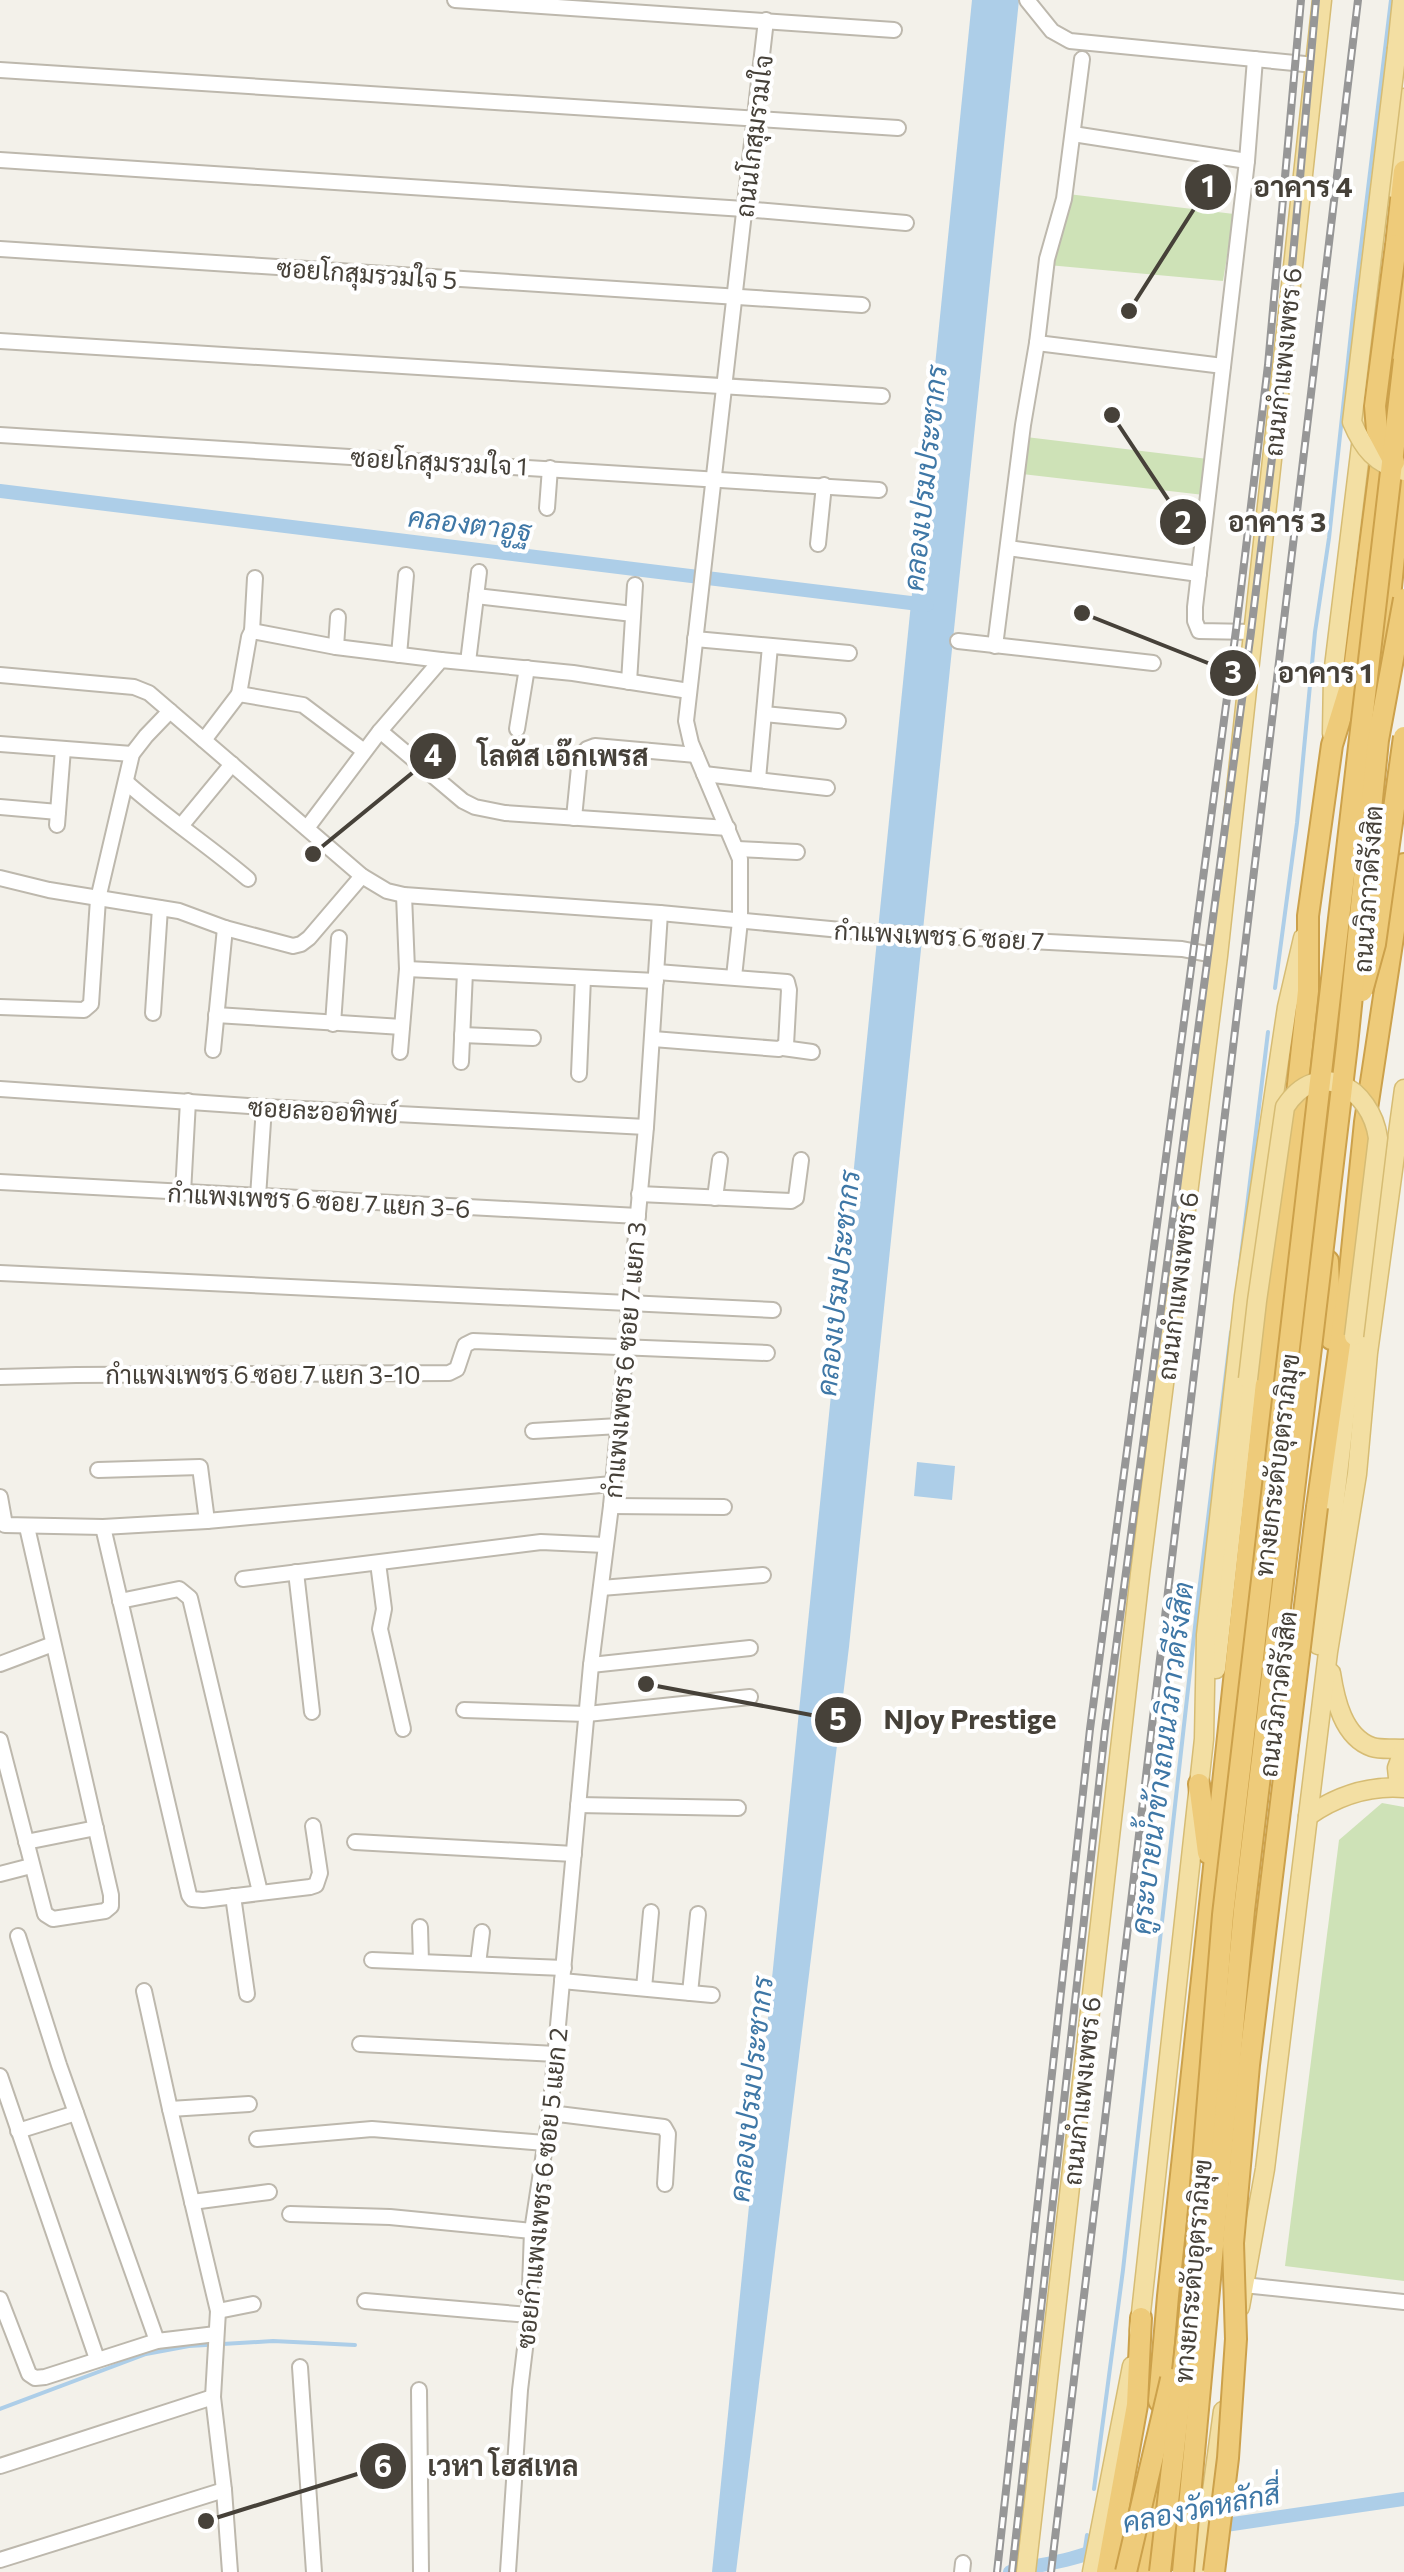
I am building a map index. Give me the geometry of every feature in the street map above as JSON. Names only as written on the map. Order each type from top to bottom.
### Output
[{"type":"highway","points":[[1404,170],[1375,406],[1377,430],[1391,458],[1404,466]]},
{"type":"highway","name":"ถนนวิภาวดีรังสิต","points":[[1145,2553],[1168,2296],[1308,991],[1308,916],[1332,745],[1353,676],[1404,262]]},
{"type":"highway","name":"ทางยกระดับอุตราภิมุข","points":[[1160,2572],[1193,2283],[1223,1915],[1404,360]]},
{"type":"highway","name":"ถนนวิภาวดีรังสิต","points":[[1179,2572],[1180,2532],[1361,983],[1384,638],[1404,466]]},
{"type":"highway","name":"ทางยกระดับอุตราภิมุข","points":[[1179,2572],[1244,1910],[1347,1045],[1378,740],[1404,599]]},
{"type":"highway","name":"ทางยกระดับอุตราภิมุข","points":[[1347,1045],[1375,944],[1404,737]]},
{"type":"highway","points":[[1214,2572],[1229,2441],[1236,2338],[1232,2243],[1248,2084],[1349,1280],[1365,1122],[1404,864]]},
{"type":"highway","points":[[1328,1261],[1333,1396]]},
{"type":"highway","points":[[1199,1784],[1212,1890]]},
{"type":"highway","points":[[1105,2558],[1193,2283]]},
{"type":"highway","points":[[1105,2558],[1137,2405],[1141,2318]]},
{"type":"main road","name":"ถนนกำแพงเพชร 6","points":[[1026,2572],[1122,1729],[1218,956],[1322,0]]},
{"type":"main road","points":[[1402,0],[1352,422],[1370,454],[1390,468],[1404,466]]},
{"type":"main road","name":"ถนนวิภาวดีรังสิต","points":[[1332,745],[1333,675],[1404,98]]},
{"type":"main road","name":"ถนนวิภาวดีรังสิต","points":[[1141,2318],[1204,1739],[1206,1635],[1244,1296],[1287,1007],[1308,916]]},
{"type":"main road","points":[[1204,1739],[1284,1107],[1294,1093],[1328,1081],[1348,1086],[1364,1100],[1376,1120],[1378,1138],[1304,1772],[1304,1855]]},
{"type":"main road","name":"ถนนวิภาวดีรังสิต","points":[[1201,2572],[1223,2410],[1264,2170],[1328,1652],[1357,1474],[1370,1334],[1404,1089]]},
{"type":"main road","points":[[1308,1816],[1331,1800],[1356,1792],[1401,1787],[1397,1768],[1404,1749],[1371,1746],[1349,1730],[1334,1695],[1328,1652]]},
{"type":"street","name":"ถนนโกสุมรวมใจ","points":[[455,0],[766,20],[686,721],[741,866],[734,977]]},
{"type":"street","points":[[1028,0],[1052,31],[1070,41],[1315,64]]},
{"type":"street","points":[[766,20],[894,30]]},
{"type":"street","points":[[996,646],[1046,259],[1061,212],[1082,59]]},
{"type":"street","points":[[1253,632],[1199,631],[1195,621],[1255,59]]},
{"type":"street","points":[[0,70],[898,128]]},
{"type":"street","points":[[1074,134],[1247,161]]},
{"type":"street","points":[[0,160],[744,208],[906,223]]},
{"type":"street","name":"ซอยโกสุมรวมใจ 5","points":[[0,250],[862,306]]},
{"type":"street","points":[[0,341],[882,396]]},
{"type":"street","points":[[1037,342],[1223,366]]},
{"type":"street","name":"ซอยโกสุมรวมใจ 1","points":[[0,434],[871,489],[865,470]]},
{"type":"street","points":[[548,508],[550,468]]},
{"type":"street","points":[[818,544],[824,486]]},
{"type":"street","points":[[1008,548],[1199,574]]},
{"type":"street","points":[[468,662],[479,572]]},
{"type":"street","points":[[399,655],[406,575]]},
{"type":"street","points":[[204,740],[239,694],[252,632],[255,578]]},
{"type":"street","points":[[628,682],[636,584]]},
{"type":"street","points":[[476,596],[633,614]]},
{"type":"street","points":[[336,647],[338,617]]},
{"type":"street","points":[[252,632],[336,647],[689,691]]},
{"type":"street","points":[[695,639],[849,653]]},
{"type":"street","points":[[958,641],[1153,663]]},
{"type":"street","points":[[758,779],[770,646]]},
{"type":"street","points":[[307,828],[380,731],[441,660]]},
{"type":"street","points":[[516,729],[527,668]]},
{"type":"street","points":[[0,676],[134,687],[149,693],[362,876],[404,895],[406,969],[400,1052]]},
{"type":"street","points":[[239,694],[303,706],[364,752]]},
{"type":"street","points":[[0,1006],[84,1010],[91,1004],[98,899],[132,754],[170,712]]},
{"type":"street","points":[[764,714],[838,721]]},
{"type":"street","points":[[380,731],[476,807],[505,813],[728,828]]},
{"type":"street","points":[[0,744],[132,754]]},
{"type":"street","points":[[574,818],[580,756],[586,749],[595,746],[696,755]]},
{"type":"street","points":[[0,807],[58,819],[63,749]]},
{"type":"street","points":[[181,826],[232,764]]},
{"type":"street","points":[[704,774],[826,788]]},
{"type":"street","points":[[126,782],[248,879]]},
{"type":"street","points":[[736,848],[797,852]]},
{"type":"street","points":[[0,878],[179,911],[293,946],[309,938],[362,876]]},
{"type":"street","name":"กำแพงเพชร 6 ซอย 7","points":[[404,895],[870,932],[1182,949],[1218,956]]},
{"type":"street","points":[[153,1013],[160,908]]},
{"type":"street","name":"กำแพงเพชร 6 ซอย 7 แยก 3","points":[[578,1805],[612,1506],[646,1127],[660,914]]},
{"type":"street","points":[[214,1050],[225,928]]},
{"type":"street","points":[[333,1024],[339,938]]},
{"type":"street","points":[[406,969],[583,978],[734,977],[787,982],[790,990],[783,1048]]},
{"type":"street","points":[[461,1062],[464,972]]},
{"type":"street","points":[[579,1074],[583,978]]},
{"type":"street","points":[[216,1015],[402,1027]]},
{"type":"street","points":[[462,1035],[533,1038]]},
{"type":"street","points":[[653,1039],[812,1052]]},
{"type":"street","name":"ซอยละออทิพย์","points":[[0,1089],[646,1127]]},
{"type":"street","points":[[183,1194],[188,1101]]},
{"type":"street","points":[[258,1197],[264,1107]]},
{"type":"street","points":[[716,1198],[720,1160]]},
{"type":"street","points":[[639,1194],[791,1201],[796,1198],[801,1160]]},
{"type":"street","name":"กำแพงเพชร 6 ซอย 7 แยก 3-6","points":[[0,1182],[638,1216]]},
{"type":"street","points":[[0,1273],[773,1310]]},
{"type":"street","name":"กำแพงเพชร 6 ซอย 7 แยก 3-10","points":[[0,1377],[450,1373],[458,1369],[468,1342],[626,1347]]},
{"type":"street","points":[[626,1347],[767,1353]]},
{"type":"street","points":[[533,1431],[619,1426]]},
{"type":"street","points":[[98,1470],[200,1466],[207,1522]]},
{"type":"street","points":[[0,1496],[5,1525],[102,1527],[207,1522],[612,1484]]},
{"type":"street","points":[[612,1506],[724,1507]]},
{"type":"street","points":[[0,1740],[6,1796],[26,1842],[43,1909],[53,1919],[105,1911],[112,1902],[26,1527]]},
{"type":"street","points":[[102,1527],[187,1891],[192,1898],[203,1900],[316,1884],[320,1873],[313,1826]]},
{"type":"street","points":[[243,1579],[541,1542],[605,1546]]},
{"type":"street","points":[[378,1563],[384,1608],[380,1629],[403,1729]]},
{"type":"street","points":[[296,1572],[312,1712]]},
{"type":"street","points":[[601,1588],[764,1576]]},
{"type":"street","points":[[120,1601],[179,1589],[190,1598],[260,1892]]},
{"type":"street","points":[[0,1664],[53,1644]]},
{"type":"street","points":[[592,1665],[750,1648]]},
{"type":"street","points":[[464,1710],[587,1714],[750,1696]]},
{"type":"street","points":[[578,1805],[738,1808]]},
{"type":"street","name":"ซอยกำแพงเพชร 6 ซอย 5 แยก 2","points":[[508,2572],[532,2232],[550,2113],[578,1805]]},
{"type":"street","points":[[26,1842],[96,1828]]},
{"type":"street","points":[[355,1842],[574,1854]]},
{"type":"street","points":[[0,1874],[32,1866]]},
{"type":"street","points":[[233,1896],[247,1994]]},
{"type":"street","points":[[644,1988],[652,1912]]},
{"type":"street","points":[[690,1993],[698,1914]]},
{"type":"street","points":[[420,1927],[421,1962]]},
{"type":"street","points":[[478,1964],[482,1932]]},
{"type":"street","points":[[18,1936],[157,2341]]},
{"type":"street","points":[[372,1960],[478,1964],[712,1995]]},
{"type":"street","points":[[144,1991],[218,2310],[213,2397],[230,2572]]},
{"type":"street","points":[[360,2044],[556,2054]]},
{"type":"street","points":[[0,2076],[97,2360]]},
{"type":"street","points":[[170,2109],[250,2104]]},
{"type":"street","points":[[18,2131],[76,2113]]},
{"type":"street","points":[[550,2113],[664,2127],[668,2134],[665,2184]]},
{"type":"street","points":[[258,2139],[372,2129],[545,2142]]},
{"type":"street","points":[[192,2202],[268,2192]]},
{"type":"street","points":[[290,2214],[390,2216],[532,2232]]},
{"type":"street","points":[[1244,2285],[1404,2302]]},
{"type":"street","points":[[365,2301],[528,2315]]},
{"type":"street","points":[[218,2310],[253,2304]]},
{"type":"street","points":[[1,2306],[32,2376],[40,2379],[157,2341],[216,2340]]},
{"type":"street","points":[[300,2367],[314,2572]]},
{"type":"street","points":[[419,2390],[421,2572]]},
{"type":"street","points":[[0,2466],[213,2397]]},
{"type":"street","points":[[0,2560],[224,2490]]},
{"type":"green space","points":[[1068,194],[1234,214],[1223,281],[1048,265]]},
{"type":"green space","points":[[1026,437],[1208,459],[1204,495],[1022,474]]},
{"type":"green space","points":[[1382,1803],[1404,1807],[1404,2281],[1285,2266],[1339,1840]]},
{"type":"water","name":"คลองเปรมประชากร","points":[[972,0],[1019,0],[849,1647],[736,2572],[712,2572]]},
{"type":"water","points":[[917,1462],[955,1466],[952,1500],[914,1496]]},
{"type":"waterway","name":"คูระบายน้ำข้างถนนวิภาวดีรังสิต","points":[[1275,988],[1391,0]]},
{"type":"waterway","name":"คลองตาอูฐ","points":[[0,491],[927,605]]},
{"type":"waterway","name":"คูระบายน้ำข้างถนนวิภาวดีรังสิต","points":[[1239,1273],[1268,1032]]},
{"type":"waterway","name":"คูระบายน้ำข้างถนนวิภาวดีรังสิต","points":[[1094,2489],[1123,2270],[1231,1332]]},
{"type":"waterway","points":[[0,2409],[146,2354],[189,2346],[273,2341],[355,2345]]},
{"type":"waterway","name":"คลองวัดหลักสี่","points":[[1212,2527],[1404,2499]]},
{"type":"waterway","name":"คูระบายน้ำข้างถนนวิภาวดีรังสิต","points":[[1084,2555],[1087,2535]]},
{"type":"waterway","name":"คลองวัดหลักสี่","points":[[1010,2572],[1102,2548]]},
{"type":"railway","points":[[997,2572],[1090,1729],[1268,365],[1301,0]]},
{"type":"railway","points":[[1012,2572],[1105,1730],[1283,367],[1316,0]]},
{"type":"railway","points":[[1051,2572],[1358,0]]},
{"type":"place","name":"อาคาร 4","points":[[1129,311]]},
{"type":"place","name":"อาคาร 3","points":[[1112,415]]},
{"type":"place","name":"อาคาร 1","points":[[1082,613]]},
{"type":"place","name":"โลตัส เอ๊กเพรส","points":[[313,854]]},
{"type":"place","name":"NJoy Prestige","points":[[646,1684]]},
{"type":"place","name":"เวหา โฮสเทล","points":[[206,2521]]}]
